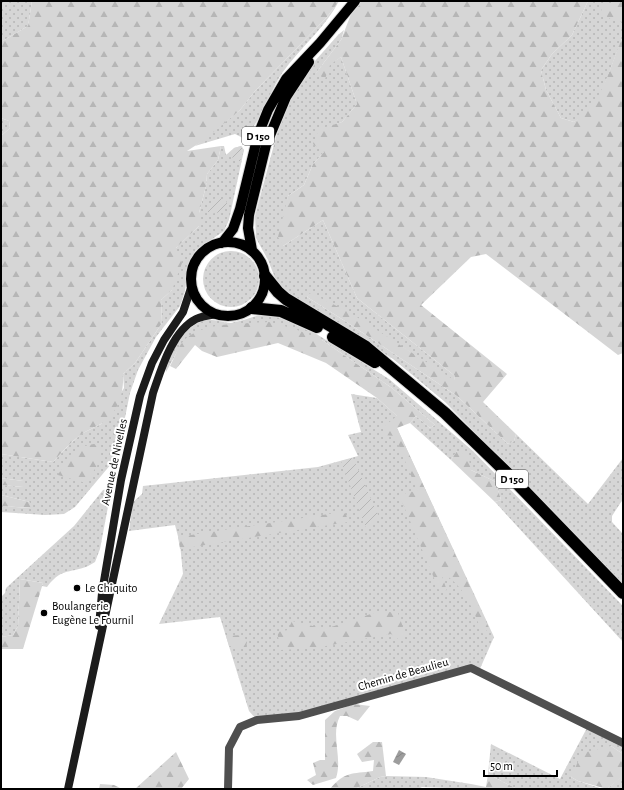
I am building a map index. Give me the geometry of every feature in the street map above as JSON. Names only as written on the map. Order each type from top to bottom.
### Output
[{"type":"highway","name":"D 150","points":[[265,276],[286,299],[366,347],[383,360],[394,372],[445,413],[623,593]]},
{"type":"highway","name":"D 150","points":[[252,308],[281,311],[294,315],[394,372]]},
{"type":"main road","name":"D 150","points":[[222,243],[233,229],[240,209],[258,135],[268,110],[286,80],[320,43],[355,1]]},
{"type":"main road","name":"D 150","points":[[252,250],[248,228],[249,215],[266,145],[286,96],[320,43]]},
{"type":"main road","points":[[233,242],[252,250],[260,260],[265,276],[263,293],[252,308],[235,315],[216,314],[200,304],[195,296],[192,285],[192,273],[198,258],[211,246],[222,243],[233,242]]},
{"type":"main road","name":"Avenue de Nivelles","points":[[96,655],[102,593],[121,480],[140,396],[152,363],[164,340],[183,312],[192,285]]},
{"type":"main road","name":"Avenue de Nivelles","points":[[68,789],[96,655],[113,586],[153,393],[162,366],[171,346],[184,329],[195,320],[216,314]]},
{"type":"street","name":"Chemin de Beaulieu","points":[[228,789],[229,748],[240,727],[257,720],[299,716],[471,668],[623,743]]},
{"type":"green space","points":[[1,1],[32,1],[28,26],[1,42]]},
{"type":"green space","points":[[32,1],[339,1],[327,17],[255,91],[240,110],[204,140],[187,151],[221,146],[218,160],[207,174],[206,186],[199,213],[199,226],[176,248],[182,263],[172,290],[161,300],[162,323],[135,363],[123,374],[121,396],[111,415],[99,425],[80,435],[69,444],[53,462],[1,454],[1,136],[10,128],[9,121],[1,118],[1,42],[28,26]]},
{"type":"green space","points":[[339,1],[326,21],[293,59],[279,78],[259,118],[249,132],[243,138],[235,134],[195,146],[240,110],[255,91],[327,17]]},
{"type":"green space","points":[[359,1],[588,1],[572,35],[552,54],[541,70],[546,90],[561,118],[574,122],[584,114],[599,94],[623,36],[623,353],[618,355],[486,254],[471,257],[421,305],[507,374],[483,402],[516,434],[514,441],[508,444],[457,396],[307,297],[310,293],[349,312],[454,380],[455,376],[357,298],[323,220],[283,246],[278,237],[288,196],[304,185],[313,164],[324,152],[313,144],[319,129],[342,122],[357,104],[341,57],[330,65],[325,79],[316,73],[341,40],[353,9]]},
{"type":"green space","points":[[588,1],[623,1],[623,36],[601,94],[587,114],[574,122],[561,118],[546,90],[541,70],[552,54],[572,35]]},
{"type":"green space","points":[[614,1],[623,1],[622,22],[610,19],[601,10],[606,4],[614,3]]},
{"type":"green space","points":[[344,30],[341,40],[316,73],[341,57],[357,104],[342,122],[319,130],[324,152],[313,164],[304,185],[288,196],[283,246],[323,220],[357,298],[455,376],[454,381],[404,348],[310,294],[307,297],[457,396],[508,444],[514,441],[516,434],[588,504],[623,458],[623,499],[612,516],[612,522],[623,534],[623,584],[445,402],[393,359],[283,290],[277,283],[268,260],[256,238],[255,216],[276,137],[287,105],[315,61]]},
{"type":"green space","points":[[1,118],[9,121],[10,128],[1,136]]},
{"type":"green space","points":[[221,146],[224,146],[226,155],[234,148],[241,146],[244,150],[229,220],[224,231],[196,250],[188,264],[185,291],[180,306],[156,337],[138,370],[130,393],[117,457],[75,507],[64,514],[45,515],[1,512],[1,506],[30,508],[30,502],[1,495],[1,485],[23,487],[23,481],[1,478],[1,454],[53,462],[81,434],[101,424],[124,388],[123,374],[135,363],[162,323],[161,300],[172,290],[176,248],[199,226],[199,213],[206,186],[207,174],[218,160]]},
{"type":"green space","points":[[241,146],[244,150],[240,161],[236,161],[232,157],[234,148]]},
{"type":"green space","points":[[220,198],[226,200],[227,204],[222,212],[209,214],[207,209],[213,199]]},
{"type":"green space","points":[[231,251],[242,253],[251,259],[257,268],[259,279],[257,290],[251,299],[242,305],[231,307],[220,305],[211,299],[205,290],[203,279],[205,268],[211,259],[220,253]]},
{"type":"green space","points":[[269,313],[297,322],[389,379],[473,451],[623,606],[623,642],[495,502],[501,500],[496,482],[471,470],[457,451],[451,460],[410,423],[416,416],[430,428],[435,425],[392,388],[322,340],[182,343],[166,372],[165,367],[181,339],[186,332],[198,323],[209,320],[231,323]]},
{"type":"green space","points":[[269,322],[295,329],[322,340],[392,388],[435,425],[430,428],[416,416],[410,423],[397,428],[489,628],[483,634],[472,607],[462,591],[449,578],[441,573],[447,591],[439,590],[400,497],[409,491],[418,493],[395,436],[384,435],[383,427],[397,416],[377,398],[326,363],[278,343],[217,357],[202,351],[195,345],[176,369],[170,366],[181,344],[188,337],[198,331],[209,327],[222,325]]},
{"type":"green space","points":[[351,394],[377,398],[405,423],[397,428],[494,637],[479,671],[471,668],[299,716],[257,720],[249,711],[220,617],[159,624],[183,574],[180,544],[175,525],[129,531],[133,502],[142,494],[143,486],[318,467],[358,456],[348,435],[361,432]]},
{"type":"green space","points":[[94,444],[99,446],[100,461],[86,483],[58,475],[68,458],[75,451]]},
{"type":"green space","points":[[457,451],[468,455],[471,470],[496,482],[501,500],[495,502],[451,460]]},
{"type":"green space","points":[[353,458],[379,517],[366,528],[341,461]]},
{"type":"green space","points":[[1,478],[23,481],[23,487],[1,485]]},
{"type":"green space","points":[[108,489],[111,491],[100,549],[95,562],[81,569],[59,575],[47,587],[42,586],[43,583],[20,579],[18,626],[13,635],[1,637],[1,597],[5,593],[6,588],[74,526],[103,490]]},
{"type":"green space","points":[[1,495],[30,502],[31,508],[1,506]]},
{"type":"green space","points":[[342,512],[346,514],[348,522],[180,549],[178,537]]},
{"type":"green space","points":[[20,579],[43,583],[23,649],[1,649],[1,637],[13,635],[18,626]]},
{"type":"green space","points":[[380,611],[398,613],[406,636],[401,641],[391,634],[315,648],[281,650],[277,632],[288,630],[292,621],[325,629]]},
{"type":"green space","points":[[243,635],[247,642],[246,648],[229,646],[226,636]]},
{"type":"green space","points":[[354,704],[370,706],[358,721],[347,716],[340,716],[336,731],[338,770],[336,778],[313,785],[307,780],[316,775],[313,763],[320,760],[325,760],[325,720],[335,711]]},
{"type":"green space","points":[[588,726],[623,743],[623,754],[611,746],[571,777],[578,781],[603,789],[517,789],[488,774],[491,744],[560,779]]},
{"type":"green space","points":[[373,742],[382,742],[386,776],[380,777],[355,789],[330,789],[340,779],[349,774],[373,771],[374,760],[362,762],[357,754]]},
{"type":"green space","points":[[611,746],[623,754],[623,776],[607,789],[578,781],[571,777],[582,753]]},
{"type":"green space","points":[[176,752],[189,779],[181,789],[135,789]]},
{"type":"green space","points":[[488,774],[517,789],[471,789],[471,784],[486,787]]},
{"type":"green space","points":[[622,776],[623,789],[607,789]]},
{"type":"green space","points":[[380,777],[426,777],[471,784],[471,789],[422,787],[418,789],[355,789]]},
{"type":"green space","points":[[100,784],[114,785],[122,789],[99,789]]},
{"type":"water","points":[[399,750],[406,754],[399,765],[393,762]]},
{"type":"place","name":"Le Chiquito","points":[[77,588]]},
{"type":"place","name":"Boulangerie Eugène Le Fournil","points":[[44,613]]}]
